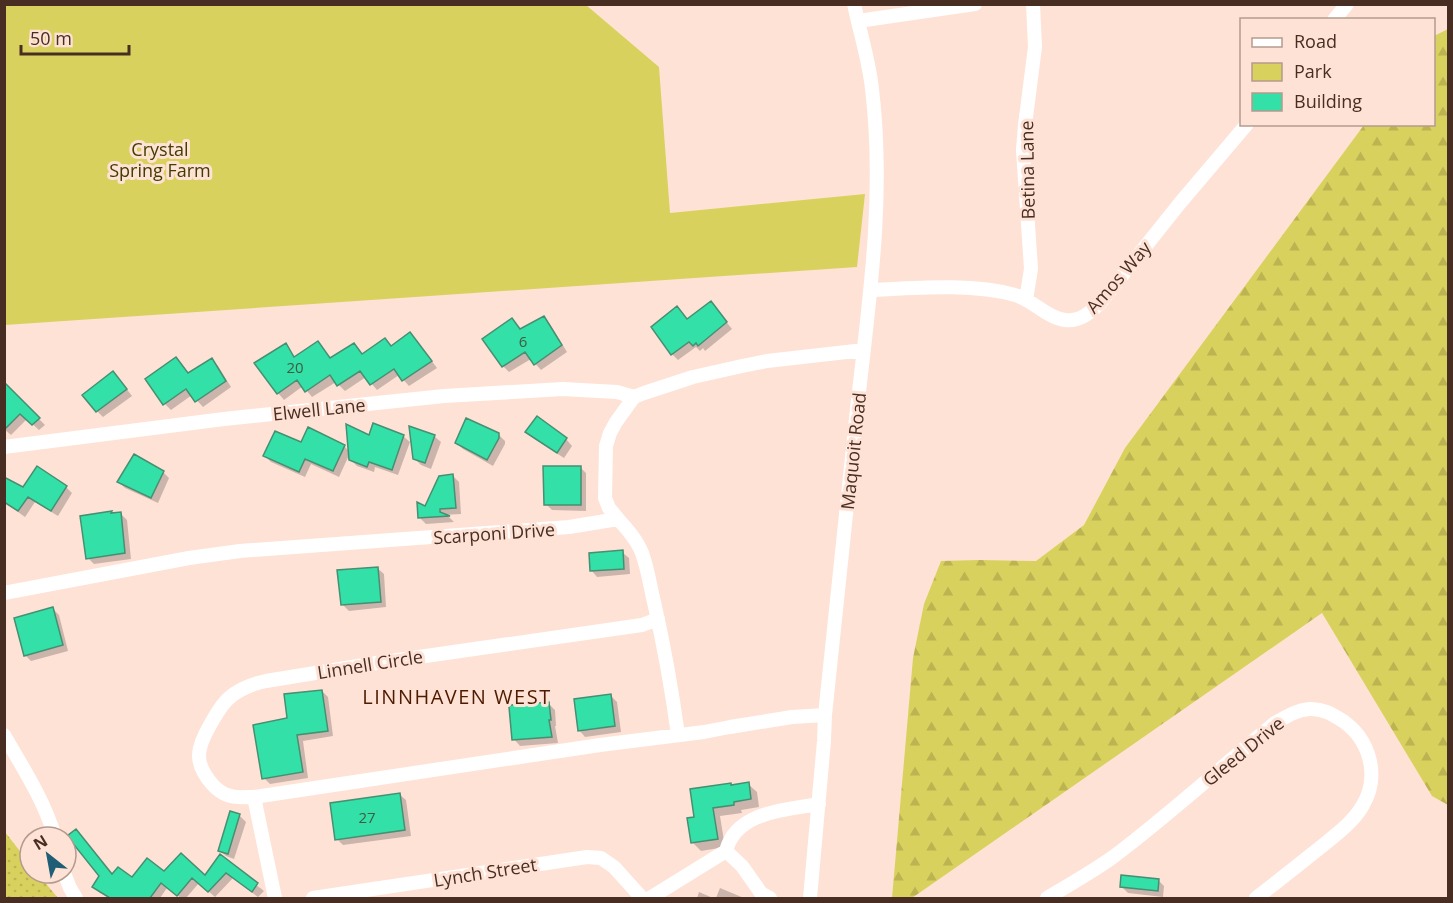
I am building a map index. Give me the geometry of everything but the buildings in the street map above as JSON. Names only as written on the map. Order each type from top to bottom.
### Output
[{"type":"street","name":"Maquoit Road","points":[[810,898],[825,715],[871,290],[877,212],[877,150],[872,86],[854,4]]},
{"type":"street","points":[[858,21],[927,8],[975,4]]},
{"type":"street","name":"Betina Lane","points":[[1026,300],[1031,269],[1023,150],[1035,46],[1033,4]]},
{"type":"street","points":[[1336,18],[1347,4]]},
{"type":"street","name":"Amos Way","points":[[871,290],[940,288],[994,291],[1017,296],[1064,320],[1079,319],[1101,302],[1245,126]]},
{"type":"street","points":[[678,735],[658,619],[641,551],[609,508],[605,498],[606,446],[610,433],[634,397],[693,377],[767,361],[864,350]]},
{"type":"street","name":"Elwell Lane","points":[[4,447],[224,419],[444,396],[563,389],[617,392],[634,397]]},
{"type":"street","name":"Scarponi Drive","points":[[4,592],[189,558],[240,551],[568,527],[618,519]]},
{"type":"street","name":"Linnell Circle","points":[[658,619],[642,625],[382,662],[254,684],[230,696],[221,706],[201,741],[198,756],[203,774],[215,788],[231,796],[254,797],[600,745],[704,732],[792,717],[825,715]]},
{"type":"street","name":"Gleed Drive","points":[[1047,898],[1112,858],[1275,723],[1297,711],[1309,709],[1322,710],[1335,715],[1358,735],[1367,749],[1372,764],[1369,793],[1356,815],[1339,832],[1256,898]]},
{"type":"street","points":[[4,735],[37,794],[51,825]]},
{"type":"street","points":[[254,797],[274,898]]},
{"type":"street","points":[[650,898],[726,851],[735,832],[755,817],[819,804]]},
{"type":"street","points":[[726,851],[742,866],[761,893],[770,898]]},
{"type":"street","name":"Lynch Street","points":[[313,898],[587,857],[601,858],[614,867],[642,898]]},
{"type":"green space","name":"Crystal Spring Farm","points":[[5,4],[586,5],[659,67],[670,213],[865,194],[857,267],[5,325]]},
{"type":"green space","points":[[1448,29],[1448,805],[1432,796],[1322,613],[912,898],[892,898],[913,658],[924,604],[941,561],[1036,561],[1084,525],[1125,448],[1363,126],[1435,126],[1435,36]]},
{"type":"green space","points":[[5,832],[18,849],[18,885],[47,885],[58,898],[5,898]]},
{"type":"district","name":"LINNHAVEN WEST","points":[[457,696]]}]
